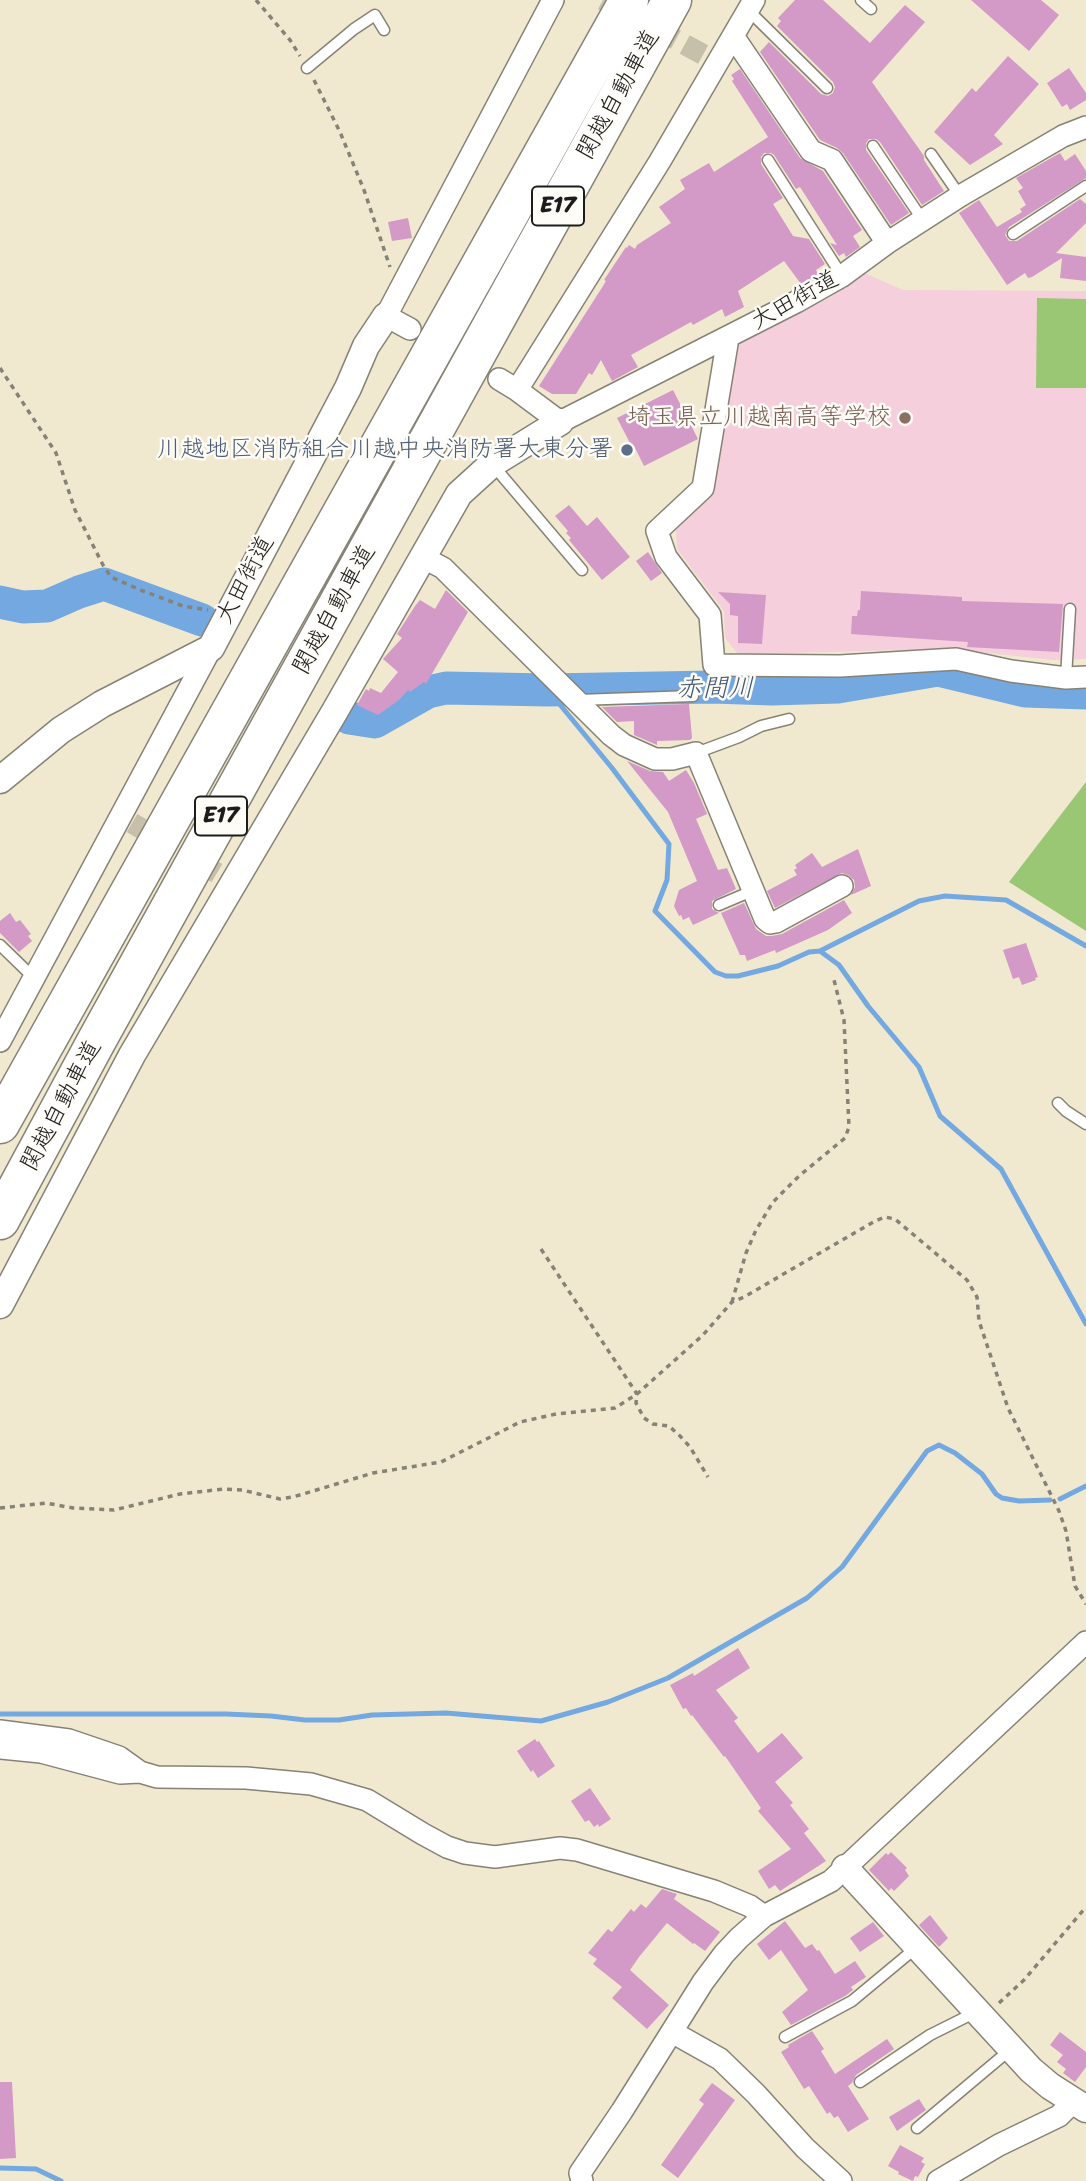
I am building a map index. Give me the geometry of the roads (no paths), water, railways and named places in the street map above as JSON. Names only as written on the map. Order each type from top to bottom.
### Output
[{"type":"highway","name":"関越自動車道","points":[[0,1124],[629,0]]},
{"type":"highway","name":"関越自動車道","points":[[0,1220],[672,0]]},
{"type":"street","points":[[410,329],[386,316],[553,0]]},
{"type":"street","points":[[0,1305],[226,877],[424,558],[459,494],[492,464],[560,422],[508,385],[660,161],[711,59],[733,36],[751,5]]},
{"type":"street","points":[[733,36],[811,151],[832,160],[887,243]]},
{"type":"street","name":"大田街道","points":[[560,422],[728,338],[842,276],[922,219],[960,196],[1063,135],[1085,131]]},
{"type":"street","name":"大田街道","points":[[0,780],[61,730],[102,704],[211,648],[348,388],[366,346],[386,316]]},
{"type":"street","points":[[728,338],[703,488],[657,531],[666,556],[710,615],[714,665],[840,666],[956,659],[1011,671],[1076,678]]},
{"type":"street","points":[[424,558],[443,568],[624,746],[664,760],[696,753],[752,891],[765,919],[770,923],[842,886]]},
{"type":"street","points":[[0,1041],[33,977],[127,820],[211,648]]},
{"type":"street","points":[[579,2178],[703,1982],[724,1954],[764,1916],[831,1881],[1086,1642]]},
{"type":"street","points":[[0,1731],[69,1740],[119,1757],[140,1772],[157,1777],[246,1778],[311,1784],[367,1800],[447,1847],[465,1853],[495,1857],[561,1848],[578,1850],[714,1891],[750,1906],[764,1916]]},
{"type":"street","points":[[0,1748],[41,1752],[120,1773],[140,1772]]},
{"type":"street","points":[[845,1868],[1031,2070],[1079,2106],[999,2145],[966,2173],[938,2181]]},
{"type":"street","points":[[672,2032],[720,2059],[805,2148],[841,2181]]},
{"type":"lane","points":[[861,0],[871,9]]},
{"type":"lane","points":[[751,5],[827,88]]},
{"type":"lane","points":[[307,68],[375,15],[384,30]]},
{"type":"lane","points":[[873,146],[922,219]]},
{"type":"lane","points":[[931,154],[960,196]]},
{"type":"lane","points":[[768,160],[842,276]]},
{"type":"lane","points":[[1013,234],[1086,187]]},
{"type":"lane","points":[[492,464],[582,570]]},
{"type":"lane","points":[[1070,608],[1076,678]]},
{"type":"lane","points":[[568,693],[693,696]]},
{"type":"lane","points":[[696,753],[761,726],[789,719]]},
{"type":"lane","points":[[719,905],[752,891]]},
{"type":"lane","points":[[0,945],[33,977]]},
{"type":"lane","points":[[1058,1102],[1066,1111],[1086,1124]]},
{"type":"lane","points":[[785,2037],[852,2001],[917,1947]]},
{"type":"lane","points":[[860,2082],[914,2045],[979,2015]]},
{"type":"lane","points":[[917,2128],[1011,2049]]},
{"type":"waterway","name":"赤間川","points":[[0,602],[23,607],[47,606],[104,584],[202,620]]},
{"type":"waterway","name":"赤間川","points":[[349,718],[375,722],[428,692],[446,688],[548,690],[838,687],[938,670],[1025,691],[1086,693]]},
{"type":"waterway","points":[[548,690],[612,768],[669,844],[667,880],[655,911],[715,972],[738,976],[778,966],[809,952],[820,951],[919,901],[945,896],[1006,900],[1086,946]]},
{"type":"waterway","points":[[820,951],[839,965],[868,1006],[919,1067],[940,1116],[1001,1169],[1086,1324]]},
{"type":"waterway","points":[[0,1714],[226,1714],[339,1720],[372,1715],[446,1713],[541,1721],[608,1702],[668,1678],[807,1598],[842,1567],[927,1451],[939,1445],[955,1453],[982,1474],[1002,1498],[1019,1501],[1050,1500]]},
{"type":"waterway","points":[[1060,1499],[1086,1486]]},
{"type":"waterway","points":[[0,2168],[36,2169],[61,2181]]},
{"type":"tunnel","points":[[603,0],[706,56]]},
{"type":"tunnel","points":[[132,823],[217,873]]},
{"type":"place","name":"埼玉県立川越南高等学校","points":[[905,418]]},
{"type":"place","name":"川越地区消防組合川越中央消防署大東分署","points":[[627,450]]}]
